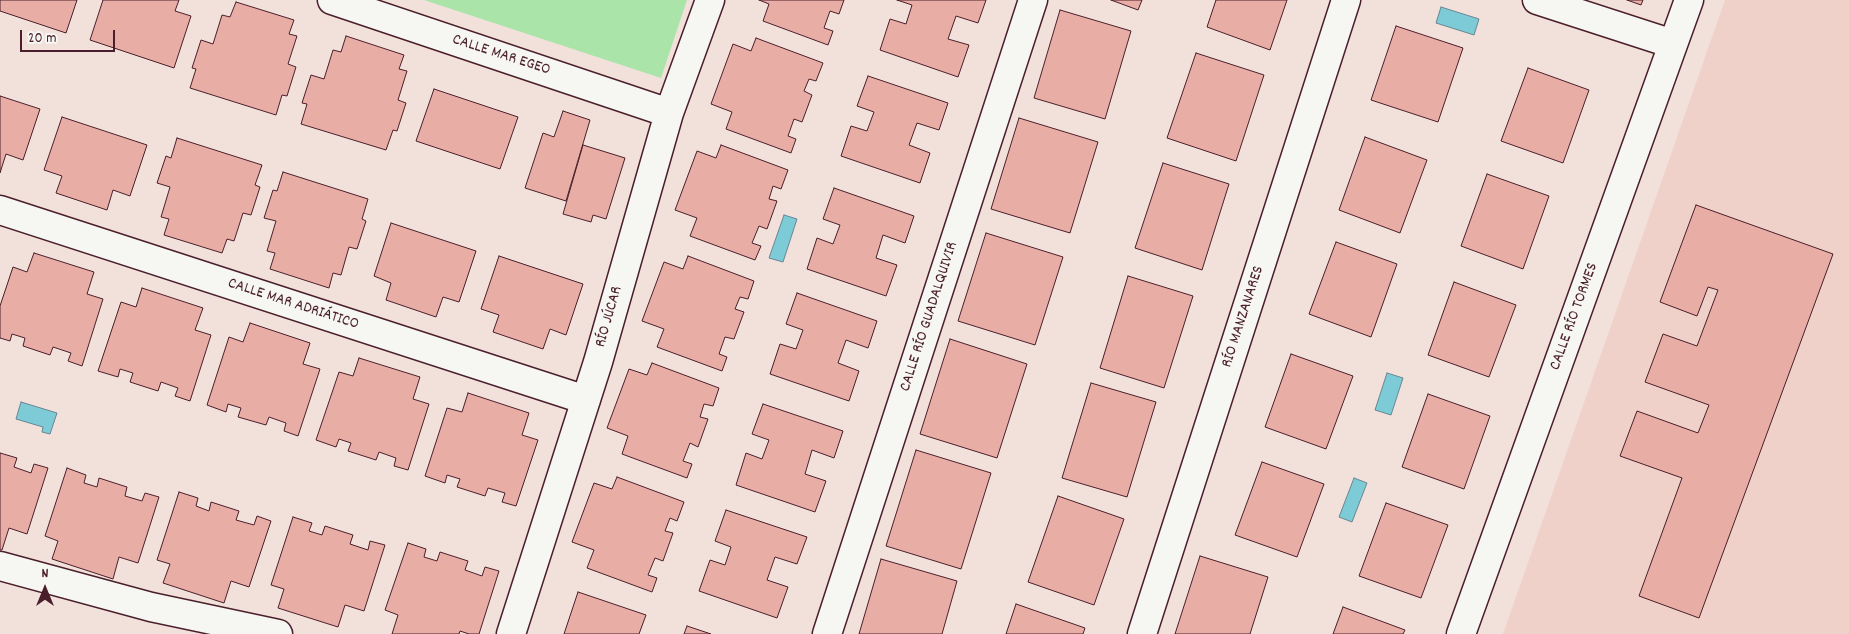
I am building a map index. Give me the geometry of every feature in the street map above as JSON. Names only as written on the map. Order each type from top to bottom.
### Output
[{"type":"street","name":"CALLE MAR EGEO","points":[[332,0],[669,113]]},
{"type":"street","name":"RÍO JÚCAR","points":[[511,634],[586,400],[669,113],[710,0]]},
{"type":"street","name":"CALLE RÍO GUADALQUIVIR","points":[[827,634],[1033,0]]},
{"type":"street","name":"RÍO MANZANARES","points":[[1142,634],[1346,0]]},
{"type":"street","points":[[1537,0],[1673,44]]},
{"type":"street","name":"CALLE RÍO TORMES","points":[[1461,634],[1689,0]]},
{"type":"street","name":"CALLE MAR ADRIÁTICO","points":[[0,210],[586,400]]},
{"type":"street","points":[[0,566],[151,607],[278,634]]},
{"type":"shaded area","points":[[1725,0],[1849,0],[1849,634],[1503,634]]},
{"type":"green space","points":[[424,0],[687,0],[661,78]]},
{"type":"water","points":[[1441,7],[1479,19],[1474,35],[1436,23]]},
{"type":"water","points":[[784,215],[797,219],[783,262],[769,258]]},
{"type":"water","points":[[1387,373],[1403,378],[1391,415],[1375,410]]},
{"type":"water","points":[[21,402],[57,413],[50,434],[42,432],[43,427],[16,419]]},
{"type":"water","points":[[1354,478],[1367,483],[1352,522],[1339,517]]},
{"type":"building","points":[[0,0],[77,0],[66,33],[0,11]]},
{"type":"building","points":[[103,0],[179,0],[175,11],[191,16],[174,68],[90,40]]},
{"type":"building","points":[[759,0],[844,0],[839,14],[830,11],[824,28],[833,31],[828,45],[763,21],[769,4]]},
{"type":"building","points":[[897,0],[986,0],[978,23],[956,16],[948,39],[969,45],[958,77],[880,50],[890,19],[906,24],[912,5]]},
{"type":"building","points":[[1111,0],[1142,0],[1138,10]]},
{"type":"building","points":[[1216,0],[1287,0],[1270,50],[1207,27]]},
{"type":"building","points":[[1627,0],[1643,0],[1641,5]]},
{"type":"building","points":[[236,2],[294,20],[289,34],[297,36],[288,64],[296,67],[287,96],[282,95],[276,115],[190,88],[196,69],[192,68],[201,40],[213,44],[222,15],[230,17]]},
{"type":"building","points":[[1060,10],[1131,31],[1105,119],[1034,98]]},
{"type":"building","points":[[1396,26],[1463,48],[1438,122],[1371,100]]},
{"type":"building","points":[[346,36],[404,55],[399,69],[407,71],[398,100],[406,103],[397,131],[393,130],[386,150],[301,124],[307,104],[302,103],[311,75],[324,79],[333,50],[341,52]]},
{"type":"building","points":[[756,38],[823,63],[816,81],[809,79],[804,91],[812,95],[802,122],[794,119],[788,136],[796,139],[791,153],[726,129],[732,112],[711,104],[733,44],[751,51]]},
{"type":"building","points":[[1196,53],[1264,75],[1236,161],[1167,138]]},
{"type":"building","points":[[1528,68],[1589,90],[1563,163],[1501,141]]},
{"type":"building","points":[[868,76],[948,103],[939,130],[917,123],[909,145],[930,153],[920,183],[841,156],[851,126],[867,131],[874,112],[857,106]]},
{"type":"building","points":[[434,89],[518,117],[500,169],[416,141]]},
{"type":"building","points":[[0,96],[40,109],[23,160],[6,154],[0,173]]},
{"type":"building","points":[[563,111],[590,120],[566,201],[525,188],[543,133],[554,137]]},
{"type":"building","points":[[62,117],[147,145],[130,196],[113,190],[107,210],[56,193],[62,176],[44,170]]},
{"type":"building","points":[[1019,118],[1098,142],[1070,233],[991,209]]},
{"type":"building","points":[[1365,137],[1427,160],[1400,233],[1339,210]]},
{"type":"building","points":[[177,138],[262,165],[255,185],[260,187],[251,215],[243,213],[234,241],[227,239],[222,253],[164,235],[169,219],[161,217],[170,187],[157,183],[166,156],[171,158]]},
{"type":"building","points":[[583,145],[625,158],[606,219],[593,215],[591,222],[563,214]]},
{"type":"building","points":[[721,145],[788,170],[781,189],[773,186],[769,199],[777,201],[767,229],[759,226],[752,243],[761,246],[755,260],[690,236],[697,218],[675,210],[697,151],[716,158]]},
{"type":"building","points":[[1163,163],[1229,184],[1202,270],[1135,248]]},
{"type":"building","points":[[283,172],[368,199],[362,219],[366,221],[357,249],[349,247],[341,275],[333,273],[329,288],[270,269],[275,253],[267,251],[276,221],[264,218],[273,190],[277,191]]},
{"type":"building","points":[[1487,174],[1549,196],[1523,269],[1461,246]]},
{"type":"building","points":[[834,188],[914,216],[905,243],[883,235],[876,258],[897,265],[886,296],[807,269],[817,238],[833,244],[840,225],[823,219]]},
{"type":"building","points":[[1696,205],[1833,254],[1699,618],[1639,596],[1682,478],[1620,456],[1637,411],[1698,433],[1709,405],[1645,382],[1663,334],[1697,346],[1718,290],[1708,287],[1697,316],[1660,302]]},
{"type":"building","points":[[391,223],[476,251],[459,302],[443,297],[436,317],[386,300],[391,283],[374,276]]},
{"type":"building","points":[[986,233],[1063,257],[1035,345],[958,321]]},
{"type":"building","points":[[1336,242],[1397,264],[1371,337],[1309,314]]},
{"type":"building","points":[[34,253],[94,272],[87,294],[103,299],[82,366],[68,361],[71,353],[53,347],[50,355],[23,346],[25,338],[12,334],[10,341],[0,338],[0,306],[13,267],[27,272]]},
{"type":"building","points":[[499,256],[583,284],[566,335],[550,329],[543,349],[493,332],[499,315],[481,309]]},
{"type":"building","points":[[688,256],[754,281],[748,299],[740,297],[735,309],[744,312],[734,339],[725,337],[719,354],[727,357],[722,371],[657,347],[664,329],[642,321],[664,262],[683,269]]},
{"type":"building","points":[[1128,276],[1193,296],[1164,388],[1100,368]]},
{"type":"building","points":[[1454,282],[1516,305],[1489,377],[1428,355]]},
{"type":"building","points":[[142,288],[203,308],[195,330],[211,335],[190,401],[175,396],[178,388],[161,382],[158,391],[130,382],[133,373],[120,369],[118,377],[98,371],[121,302],[136,307]]},
{"type":"building","points":[[797,293],[877,321],[868,348],[846,340],[838,363],[859,371],[849,401],[770,374],[780,344],[796,349],[803,330],[786,324]]},
{"type":"building","points":[[250,323],[310,343],[303,364],[320,369],[298,436],[284,431],[286,423],[269,417],[266,425],[238,417],[241,408],[228,404],[226,412],[207,405],[229,337],[243,342]]},
{"type":"building","points":[[950,339],[1027,364],[997,458],[920,434]]},
{"type":"building","points":[[1291,354],[1353,376],[1326,449],[1265,427]]},
{"type":"building","points":[[359,358],[420,377],[413,399],[429,404],[408,470],[394,466],[396,458],[379,452],[376,460],[348,451],[351,443],[339,439],[336,447],[316,440],[339,372],[353,376]]},
{"type":"building","points":[[652,363],[719,388],[713,406],[704,404],[700,417],[708,419],[698,447],[690,443],[683,461],[692,464],[687,478],[622,454],[628,436],[607,428],[629,369],[647,375]]},
{"type":"building","points":[[1091,383],[1156,402],[1127,497],[1062,478]]},
{"type":"building","points":[[468,393],[529,413],[522,435],[538,440],[516,506],[502,502],[505,493],[488,488],[485,496],[457,487],[460,479],[447,475],[445,483],[425,476],[447,408],[462,412]]},
{"type":"building","points":[[1428,394],[1490,416],[1464,489],[1402,467]]},
{"type":"building","points":[[763,404],[843,431],[834,458],[812,450],[805,474],[826,481],[815,512],[736,485],[746,453],[762,459],[769,440],[752,434]]},
{"type":"building","points":[[916,450],[991,473],[961,569],[886,546]]},
{"type":"building","points":[[0,453],[17,458],[14,467],[31,473],[34,464],[48,468],[27,534],[9,528],[2,550],[0,550]]},
{"type":"building","points":[[1262,462],[1324,484],[1297,557],[1235,535]]},
{"type":"building","points":[[67,468],[86,475],[84,483],[97,487],[99,478],[127,487],[125,496],[142,501],[145,493],[159,497],[138,563],[119,557],[113,579],[52,559],[58,541],[45,536]]},
{"type":"building","points":[[617,477],[684,502],[677,521],[670,518],[665,531],[673,533],[663,561],[655,558],[648,575],[657,578],[652,592],[587,568],[594,550],[572,542],[594,483],[612,489]]},
{"type":"building","points":[[179,492],[198,498],[196,506],[209,511],[211,502],[239,511],[236,520],[254,525],[257,516],[271,521],[249,587],[231,581],[224,603],[163,583],[170,564],[157,560]]},
{"type":"building","points":[[1058,496],[1124,519],[1094,605],[1028,582]]},
{"type":"building","points":[[1386,503],[1448,525],[1421,598],[1359,576]]},
{"type":"building","points":[[726,510],[807,537],[797,564],[775,557],[767,580],[788,587],[777,618],[699,591],[710,560],[725,565],[731,547],[715,541]]},
{"type":"building","points":[[293,517],[312,523],[309,531],[322,535],[325,526],[353,535],[350,544],[368,550],[370,541],[385,545],[364,611],[345,605],[338,627],[278,608],[284,589],[271,585]]},
{"type":"building","points":[[408,543],[426,549],[424,557],[437,561],[440,552],[468,561],[465,570],[482,576],[485,567],[499,571],[479,634],[469,634],[460,631],[459,634],[392,634],[398,615],[385,610]]},
{"type":"building","points":[[1200,556],[1268,577],[1250,634],[1175,634]]},
{"type":"building","points":[[881,559],[957,581],[942,634],[859,634]]},
{"type":"building","points":[[578,592],[646,615],[639,634],[564,634]]},
{"type":"building","points":[[1016,604],[1085,628],[1083,634],[1006,634]]},
{"type":"building","points":[[1343,607],[1405,630],[1403,634],[1333,634]]},
{"type":"building","points":[[687,626],[711,634],[684,634]]}]
